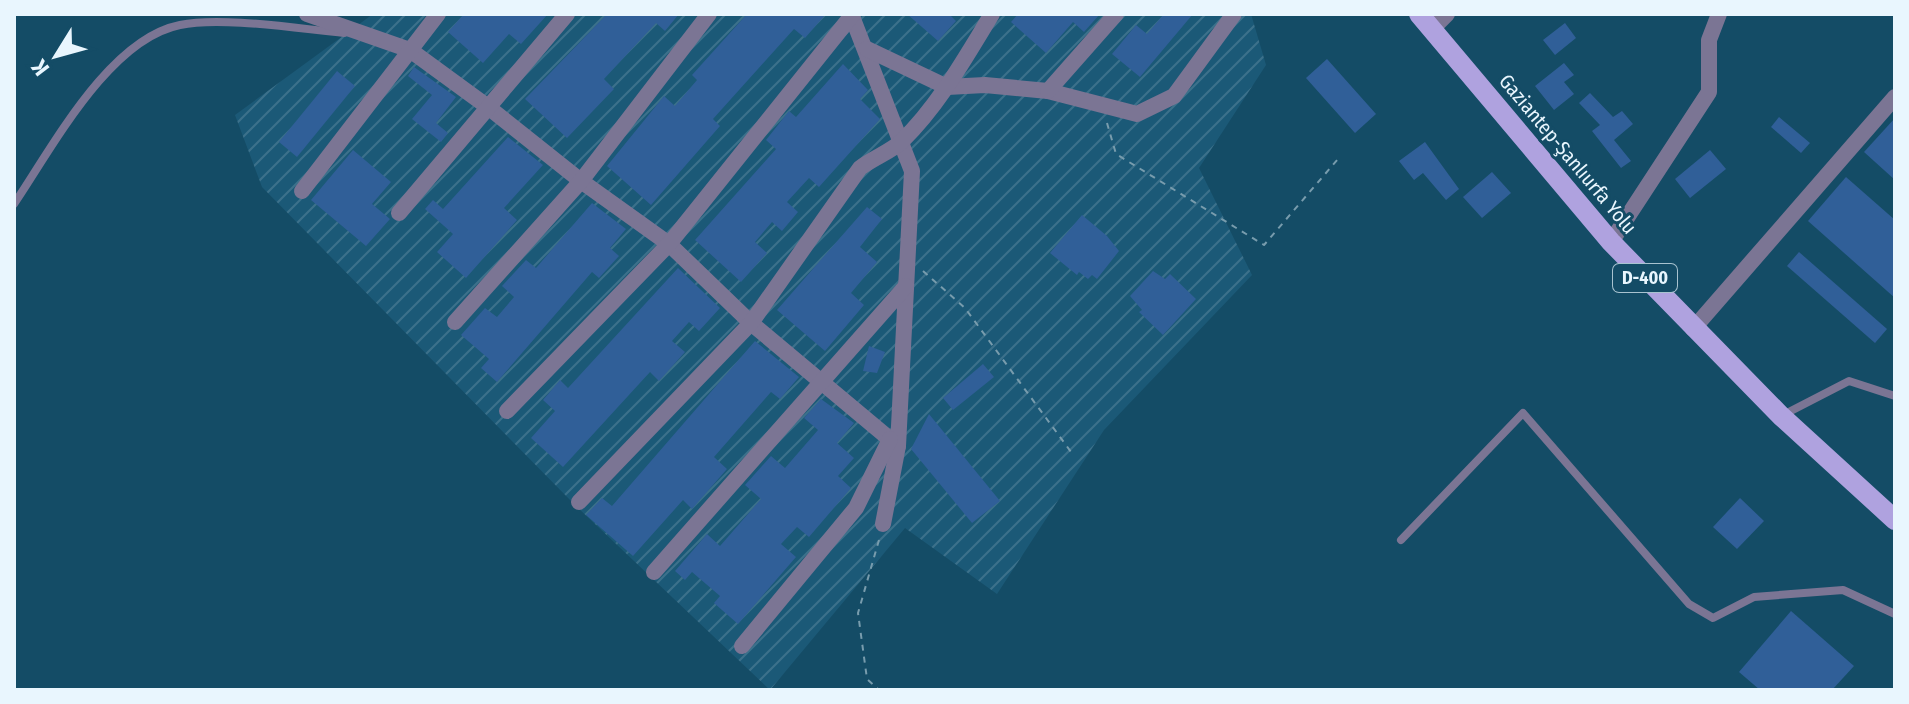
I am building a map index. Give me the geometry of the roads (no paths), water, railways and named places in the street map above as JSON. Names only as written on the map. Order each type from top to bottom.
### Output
[{"type":"main road","name":"Gaziantep-Şanlıurfa Yolu","points":[[1425,22],[1611,242],[1693,329],[1781,416],[1895,520]]},
{"type":"street","points":[[307,14],[410,50],[488,107],[581,181],[669,244],[751,323],[894,443]]},
{"type":"street","points":[[302,191],[438,14]]},
{"type":"street","points":[[399,213],[567,14]]},
{"type":"street","points":[[455,322],[581,181],[709,14]]},
{"type":"street","points":[[507,411],[669,244],[852,14],[912,171],[894,443],[883,524]]},
{"type":"street","points":[[579,502],[751,323],[860,168],[879,153],[900,144],[947,87],[992,14]]},
{"type":"street","points":[[1048,91],[1116,14]]},
{"type":"street","points":[[867,49],[947,87],[985,85],[1048,91],[1137,114],[1174,96],[1234,14]]},
{"type":"street","points":[[1425,22],[1447,14]]},
{"type":"street","points":[[1611,242],[1709,92],[1709,40],[1719,14]]},
{"type":"street","points":[[1693,329],[1895,97]]},
{"type":"street","points":[[654,572],[906,286]]},
{"type":"street","points":[[742,646],[856,508],[894,443]]},
{"type":"lane","points":[[14,204],[97,85],[156,32],[182,24],[255,25],[368,36]]},
{"type":"lane","points":[[1781,416],[1849,381],[1895,396]]},
{"type":"lane","points":[[1401,540],[1523,413],[1689,604],[1713,618],[1754,597],[1843,590],[1895,614]]}]
